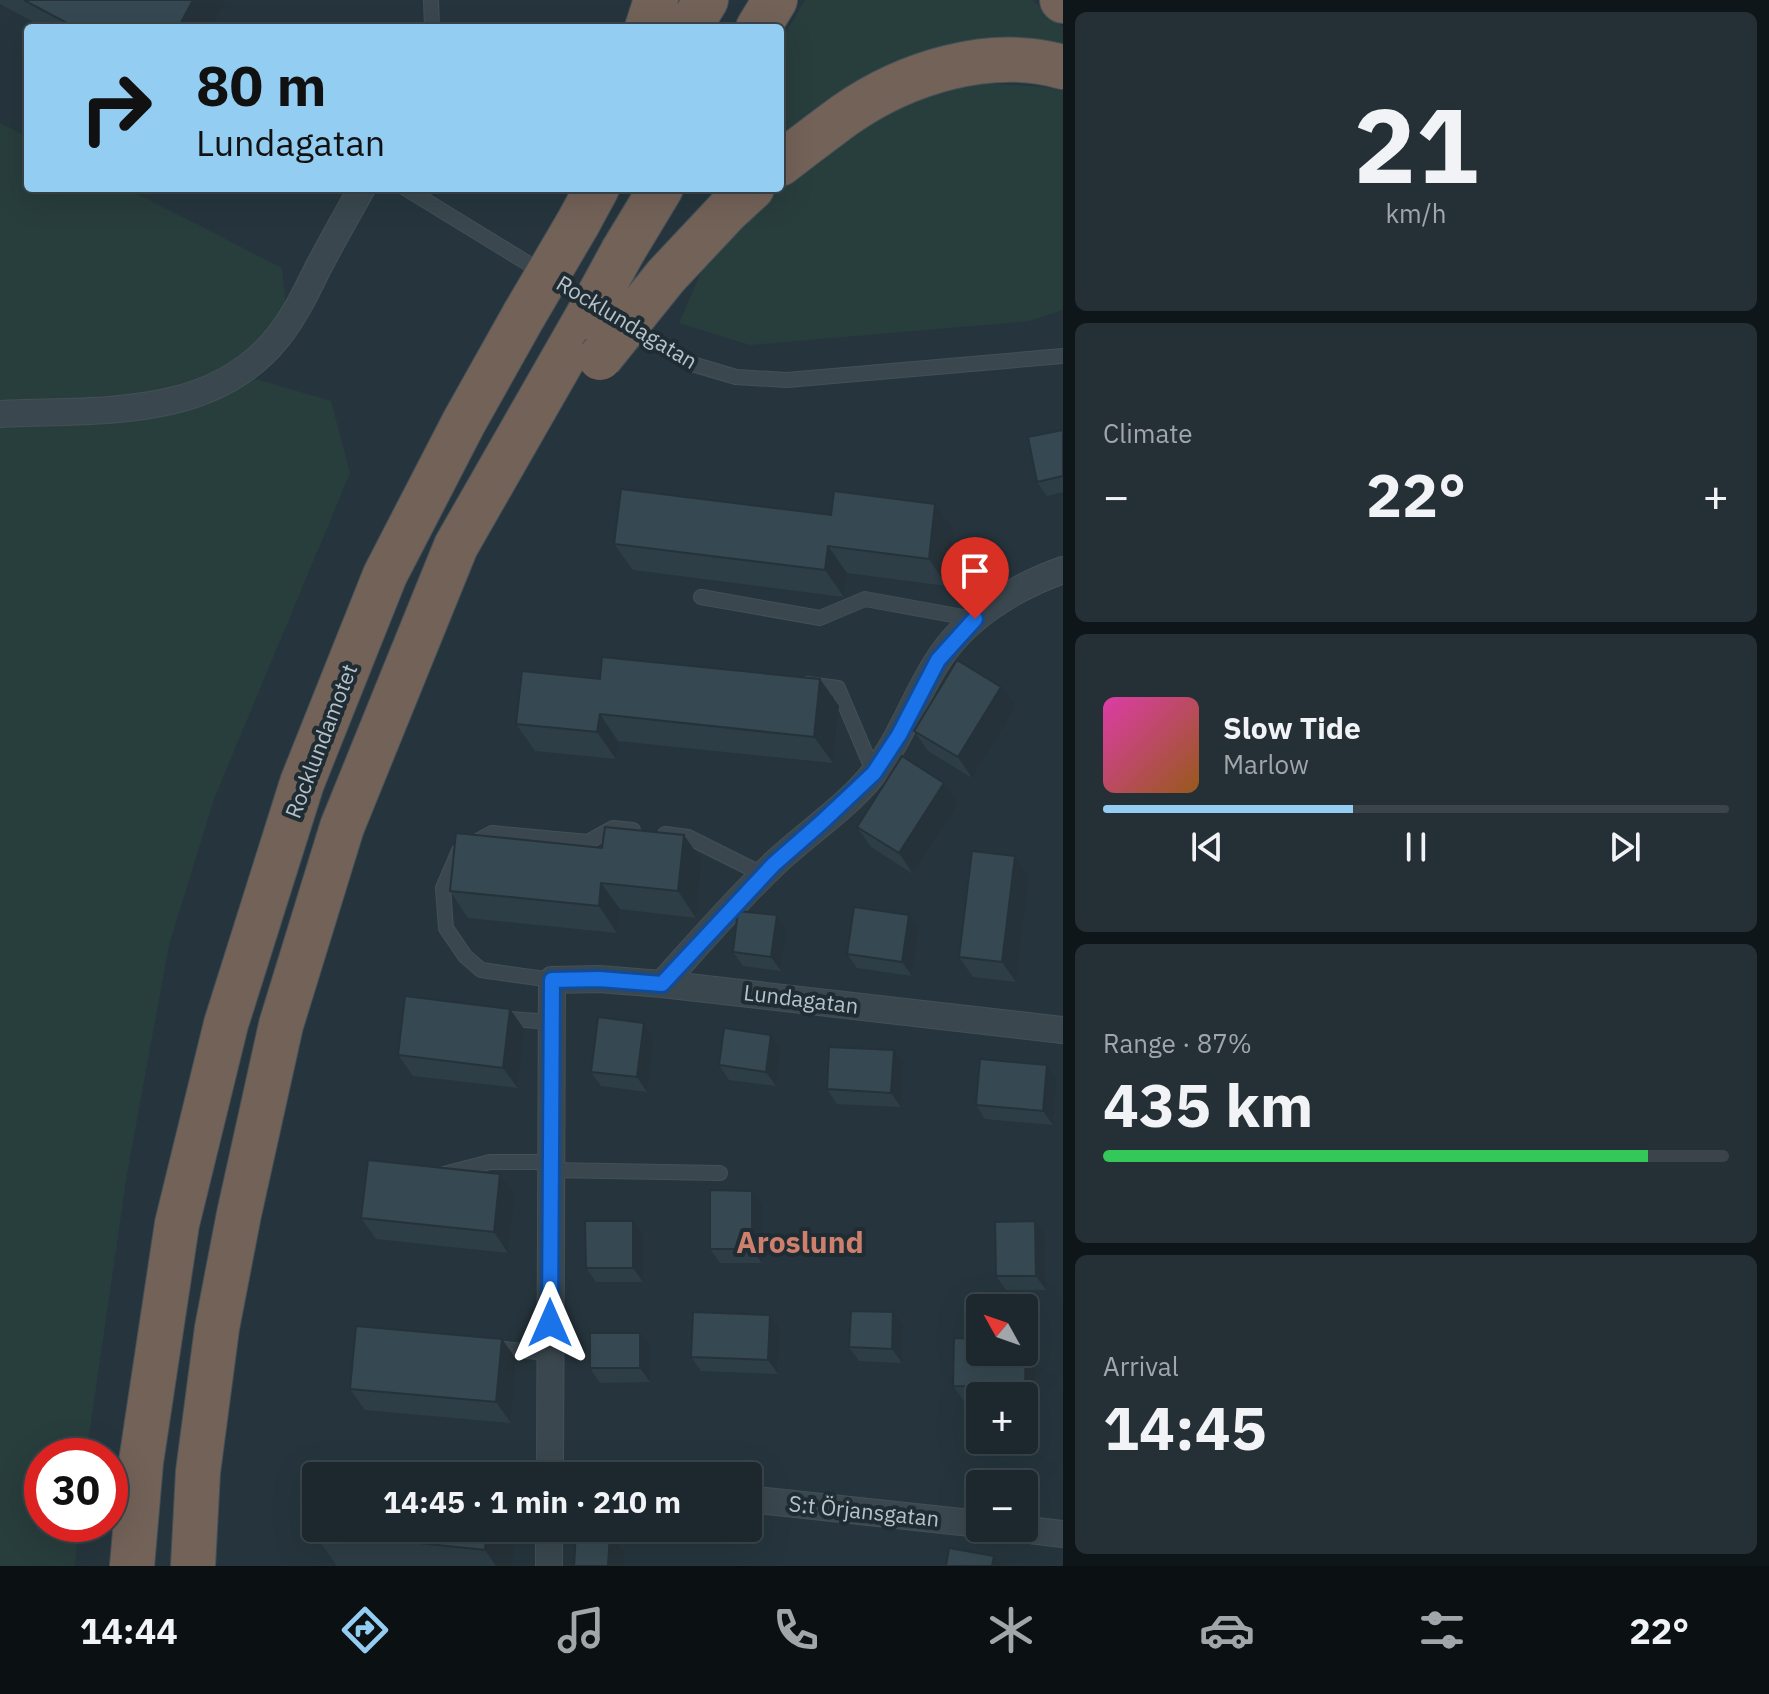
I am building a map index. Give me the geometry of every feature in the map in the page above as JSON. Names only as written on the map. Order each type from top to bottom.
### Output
[{"type":"highway","points":[[648,24],[656,0]]},
{"type":"highway","points":[[691,24],[706,0]]},
{"type":"highway","points":[[760,24],[775,0]]},
{"type":"highway","points":[[784,161],[847,113],[891,89],[929,74],[969,63],[1016,59],[1063,67]]},
{"type":"highway","points":[[193,1566],[198,1472],[217,1328],[239,1214],[281,1025],[342,827],[456,546],[529,457],[591,335],[623,251],[659,192]]},
{"type":"highway","points":[[591,335],[666,276],[748,192]]},
{"type":"highway","name":"Rocklundamotet","points":[[132,1566],[141,1462],[177,1224],[226,1024],[302,783],[385,575],[464,422],[474,363],[515,310],[576,203]]},
{"type":"street","points":[[0,414],[173,403],[236,376],[278,337],[299,305],[360,192]]},
{"type":"street","points":[[662,984],[764,875],[874,773],[899,735],[938,660],[975,619],[1029,582],[1063,570]]},
{"type":"street","name":"Lundagatan","points":[[551,987],[599,979],[662,984],[1063,1030]]},
{"type":"street","points":[[550,1462],[551,987]]},
{"type":"street","name":"S:t Örjansgatan","points":[[762,1501],[966,1522]]},
{"type":"street","points":[[1038,1531],[1063,1534]]},
{"type":"street","points":[[549,1542],[549,1566]]},
{"type":"lane","points":[[431,0],[432,24]]},
{"type":"lane","name":"Rocklundagatan","points":[[410,192],[591,335]]},
{"type":"lane","name":"Rocklundagatan","points":[[615,317],[692,364],[736,377],[787,380],[1063,356]]},
{"type":"lane","points":[[701,597],[820,618],[865,599],[975,619]]},
{"type":"lane","points":[[792,682],[838,688],[874,773]]},
{"type":"lane","points":[[551,987],[481,970],[465,956],[446,928],[443,888],[459,851],[492,833],[588,842],[613,828],[688,837],[764,875]]},
{"type":"lane","points":[[477,1017],[551,1022]]},
{"type":"lane","points":[[424,1180],[490,1162],[720,1173]]},
{"type":"lane","points":[[476,1347],[550,1353]]},
{"type":"green space","points":[[805,0],[1032,0],[1063,27],[1063,49],[1048,42],[957,42],[840,92],[784,138],[784,36]]},
{"type":"green space","points":[[968,82],[1063,88],[1063,310],[1029,321],[750,345],[679,323],[710,252],[777,192],[784,192],[784,185],[819,154],[898,103]]},
{"type":"green space","points":[[0,123],[24,135],[24,192],[134,192],[282,268],[287,319],[239,374],[331,401],[350,473],[214,799],[169,945],[127,1174],[89,1438],[24,1438],[24,1542],[77,1542],[75,1566],[0,1566]]},
{"type":"building","points":[[24,0],[193,0],[180,24],[69,24]]},
{"type":"building","points":[[1063,430],[1063,476],[1037,482],[1028,437]]},
{"type":"building","points":[[621,489],[831,515],[834,491],[935,504],[929,559],[828,546],[825,570],[614,544]]},
{"type":"building","points":[[602,657],[820,679],[814,737],[600,714],[597,732],[516,724],[522,671],[600,679]]},
{"type":"building","points":[[957,660],[1001,687],[958,757],[914,731]]},
{"type":"building","points":[[902,756],[944,783],[899,853],[857,827]]},
{"type":"building","points":[[605,827],[684,835],[678,891],[601,883],[599,906],[450,891],[456,833],[602,848]]},
{"type":"building","points":[[972,851],[1015,856],[1002,962],[959,957]]},
{"type":"building","points":[[854,907],[909,915],[902,962],[847,954]]},
{"type":"building","points":[[738,911],[777,915],[771,957],[733,952]]},
{"type":"building","points":[[405,996],[510,1009],[503,1068],[398,1055]]},
{"type":"building","points":[[598,1017],[644,1023],[637,1077],[591,1072]]},
{"type":"building","points":[[724,1028],[771,1035],[766,1072],[719,1065]]},
{"type":"building","points":[[829,1047],[894,1050],[891,1093],[827,1089]]},
{"type":"building","points":[[980,1059],[1047,1065],[1043,1111],[976,1105]]},
{"type":"building","points":[[368,1160],[500,1174],[494,1232],[361,1218]]},
{"type":"building","points":[[710,1190],[752,1191],[752,1249],[710,1249]]},
{"type":"building","points":[[585,1221],[633,1221],[633,1268],[586,1268]]},
{"type":"building","points":[[1035,1221],[1036,1276],[996,1276],[995,1222]]},
{"type":"building","points":[[851,1311],[893,1312],[892,1349],[849,1347]]},
{"type":"building","points":[[693,1312],[770,1315],[768,1360],[691,1357]]},
{"type":"building","points":[[356,1326],[502,1339],[496,1402],[350,1389]]},
{"type":"building","points":[[590,1333],[640,1333],[640,1368],[590,1368]]},
{"type":"building","points":[[954,1338],[966,1338],[966,1366],[1025,1366],[1025,1382],[966,1382],[966,1386],[953,1386]]},
{"type":"building","points":[[409,1542],[486,1542],[485,1550]]},
{"type":"building","points":[[575,1542],[609,1542],[608,1566],[574,1566]]},
{"type":"building","points":[[949,1548],[994,1556],[992,1566],[946,1566]]},
{"type":"district","name":"Aroslund","points":[[800,1243]]},
{"type":"route","points":[[550,1323],[552,980],[599,979],[662,984],[774,864],[874,773],[899,735],[938,660],[975,619]]}]
